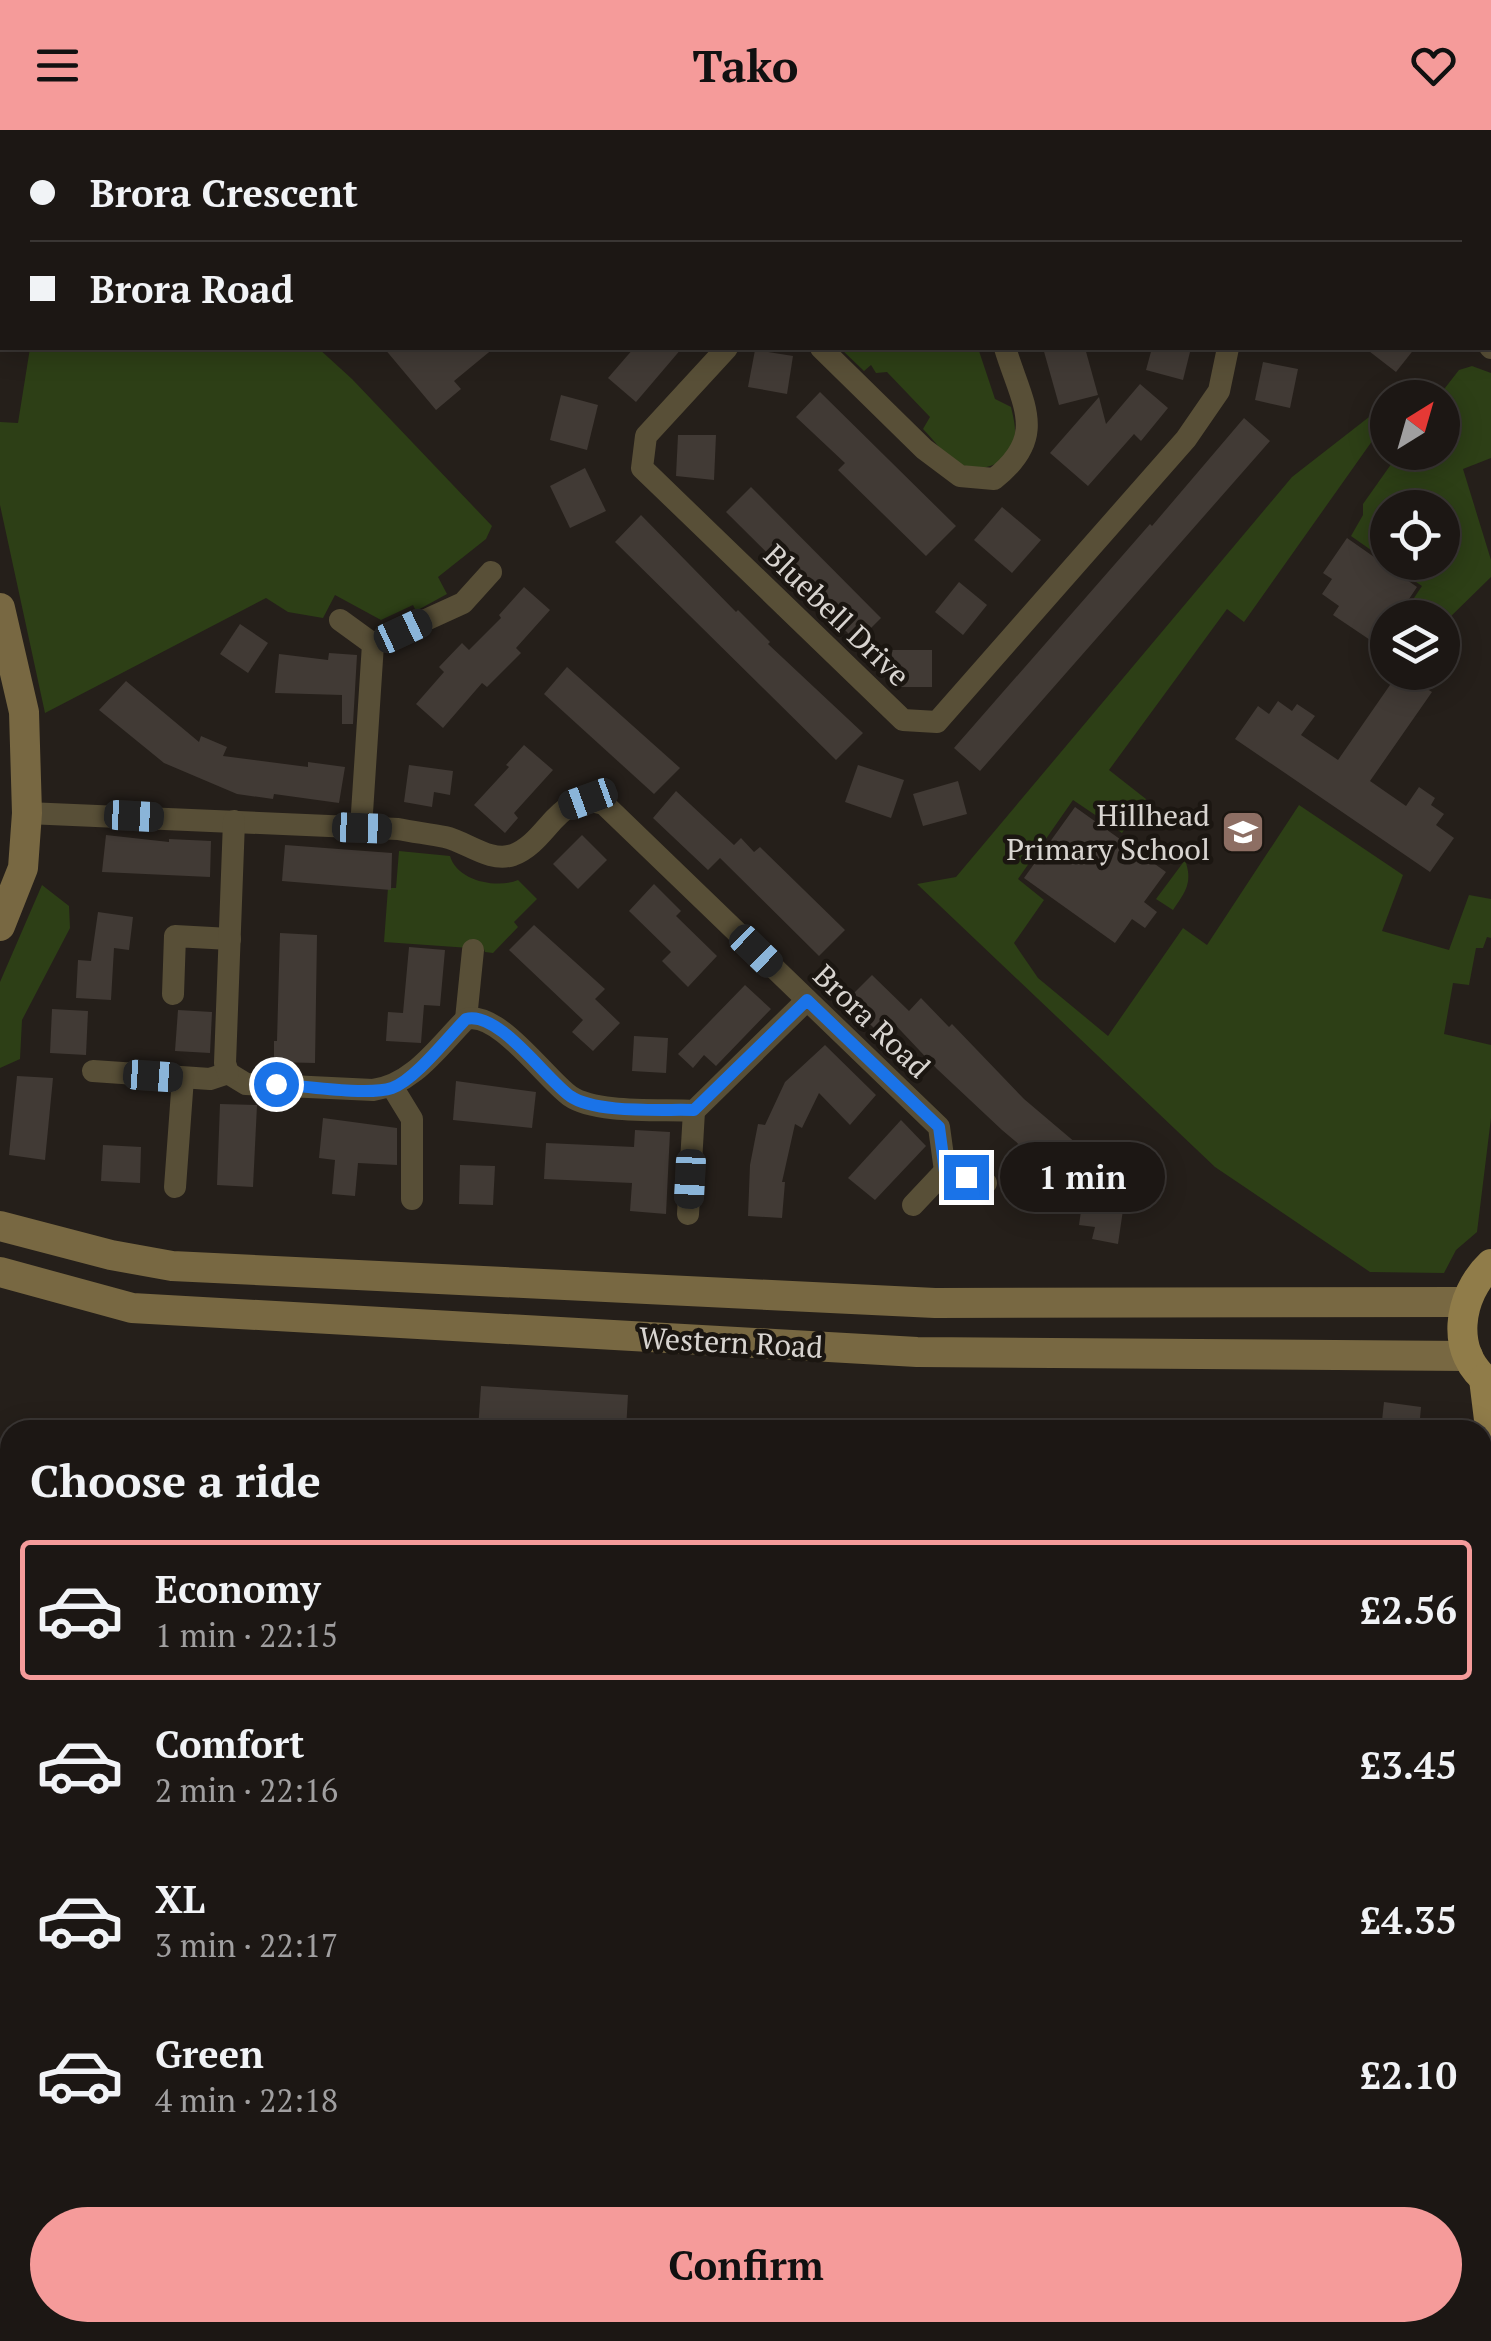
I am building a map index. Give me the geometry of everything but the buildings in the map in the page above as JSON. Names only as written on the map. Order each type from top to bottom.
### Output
[{"type":"main road","points":[[0,608],[24,712],[27,813],[23,868],[0,926]]},
{"type":"main road","name":"Western Road","points":[[0,1226],[110,1255],[172,1266],[935,1302],[1464,1302]]},
{"type":"main road","points":[[1488,1420],[1481,1373],[1461,1330],[1464,1302],[1476,1278],[1491,1264]]},
{"type":"main road","name":"Western Road","points":[[0,1272],[132,1308],[917,1352],[1481,1373]]},
{"type":"main road","points":[[417,1278],[418,1324]]},
{"type":"street","name":"Bluebell Drive","points":[[725,350],[646,436],[642,468],[903,720],[937,722],[1186,439],[1219,391],[1228,350]]},
{"type":"street","points":[[823,350],[924,449],[960,476],[994,479],[1017,461],[1029,427],[1006,350]]},
{"type":"street","points":[[373,644],[463,603],[491,572]]},
{"type":"street","points":[[340,620],[373,644]]},
{"type":"street","points":[[362,828],[373,644]]},
{"type":"street","name":"Brora Road","points":[[27,813],[398,830],[449,838],[484,854],[510,856],[528,846],[568,806],[588,799],[604,804],[939,1127],[945,1172]]},
{"type":"street","points":[[228,1074],[234,822]]},
{"type":"street","points":[[173,994],[175,936],[230,938]]},
{"type":"street","points":[[466,1019],[473,950]]},
{"type":"street","points":[[688,1214],[694,1110],[807,1000]]},
{"type":"street","points":[[93,1071],[210,1079],[228,1074],[246,1084],[393,1088],[466,1019],[476,1016],[494,1025],[571,1097],[590,1106],[694,1110]]},
{"type":"street","points":[[175,1186],[183,1078]]},
{"type":"street","points":[[393,1088],[412,1119],[412,1199]]},
{"type":"street","points":[[913,1204],[945,1172],[986,1183]]},
{"type":"green space","points":[[30,350],[320,350],[492,526],[486,539],[438,577],[447,594],[416,611],[413,605],[381,620],[335,595],[323,618],[288,612],[266,598],[45,713],[0,505],[0,422],[18,423]]},
{"type":"green space","points":[[842,350],[979,350],[995,399],[1011,407],[1015,432],[1008,454],[988,467],[972,468],[957,463],[923,429],[930,417],[887,372],[876,373],[871,365],[864,371]]},
{"type":"green space","points":[[1472,366],[1491,373],[1491,458],[1463,469],[1491,560],[1491,577],[1460,607],[1460,600],[1417,600],[1414,598],[1422,586],[1413,580],[1460,580],[1460,490],[1373,490],[1387,470],[1460,470],[1460,380],[1451,380],[1459,370]]},
{"type":"green space","points":[[1370,416],[1370,444],[1244,622],[1227,609],[1109,770],[1146,799],[1122,833],[1073,800],[1018,879],[1044,900],[1014,943],[1038,978],[1108,1036],[1183,928],[1207,945],[1299,805],[1403,875],[1382,931],[1449,950],[1469,895],[1491,899],[1491,938],[1487,937],[1483,948],[1476,948],[1469,985],[1453,983],[1444,1034],[1491,1045],[1491,1118],[1477,1232],[1456,1250],[1444,1273],[1370,1272],[1215,1167],[917,884],[956,877],[1292,477]]},
{"type":"green space","points":[[1370,494],[1370,549],[1351,536],[1363,515],[1363,504]]},
{"type":"green space","points":[[399,851],[450,856],[454,865],[469,877],[500,884],[518,880],[537,899],[514,922],[518,927],[493,953],[484,949],[384,942],[388,888],[396,888]]},
{"type":"green space","points":[[1185,860],[1187,886],[1173,910],[1156,899]]},
{"type":"green space","points":[[42,885],[69,906],[70,928],[22,1020],[20,1059],[0,1068],[0,982]]},
{"type":"place","name":"Hillhead Primary School","points":[[1243,832]]},
{"type":"route","points":[[276,1084],[393,1088],[466,1019],[476,1016],[494,1025],[571,1097],[590,1106],[694,1110],[807,1000],[939,1127],[945,1172],[966,1177]]}]
